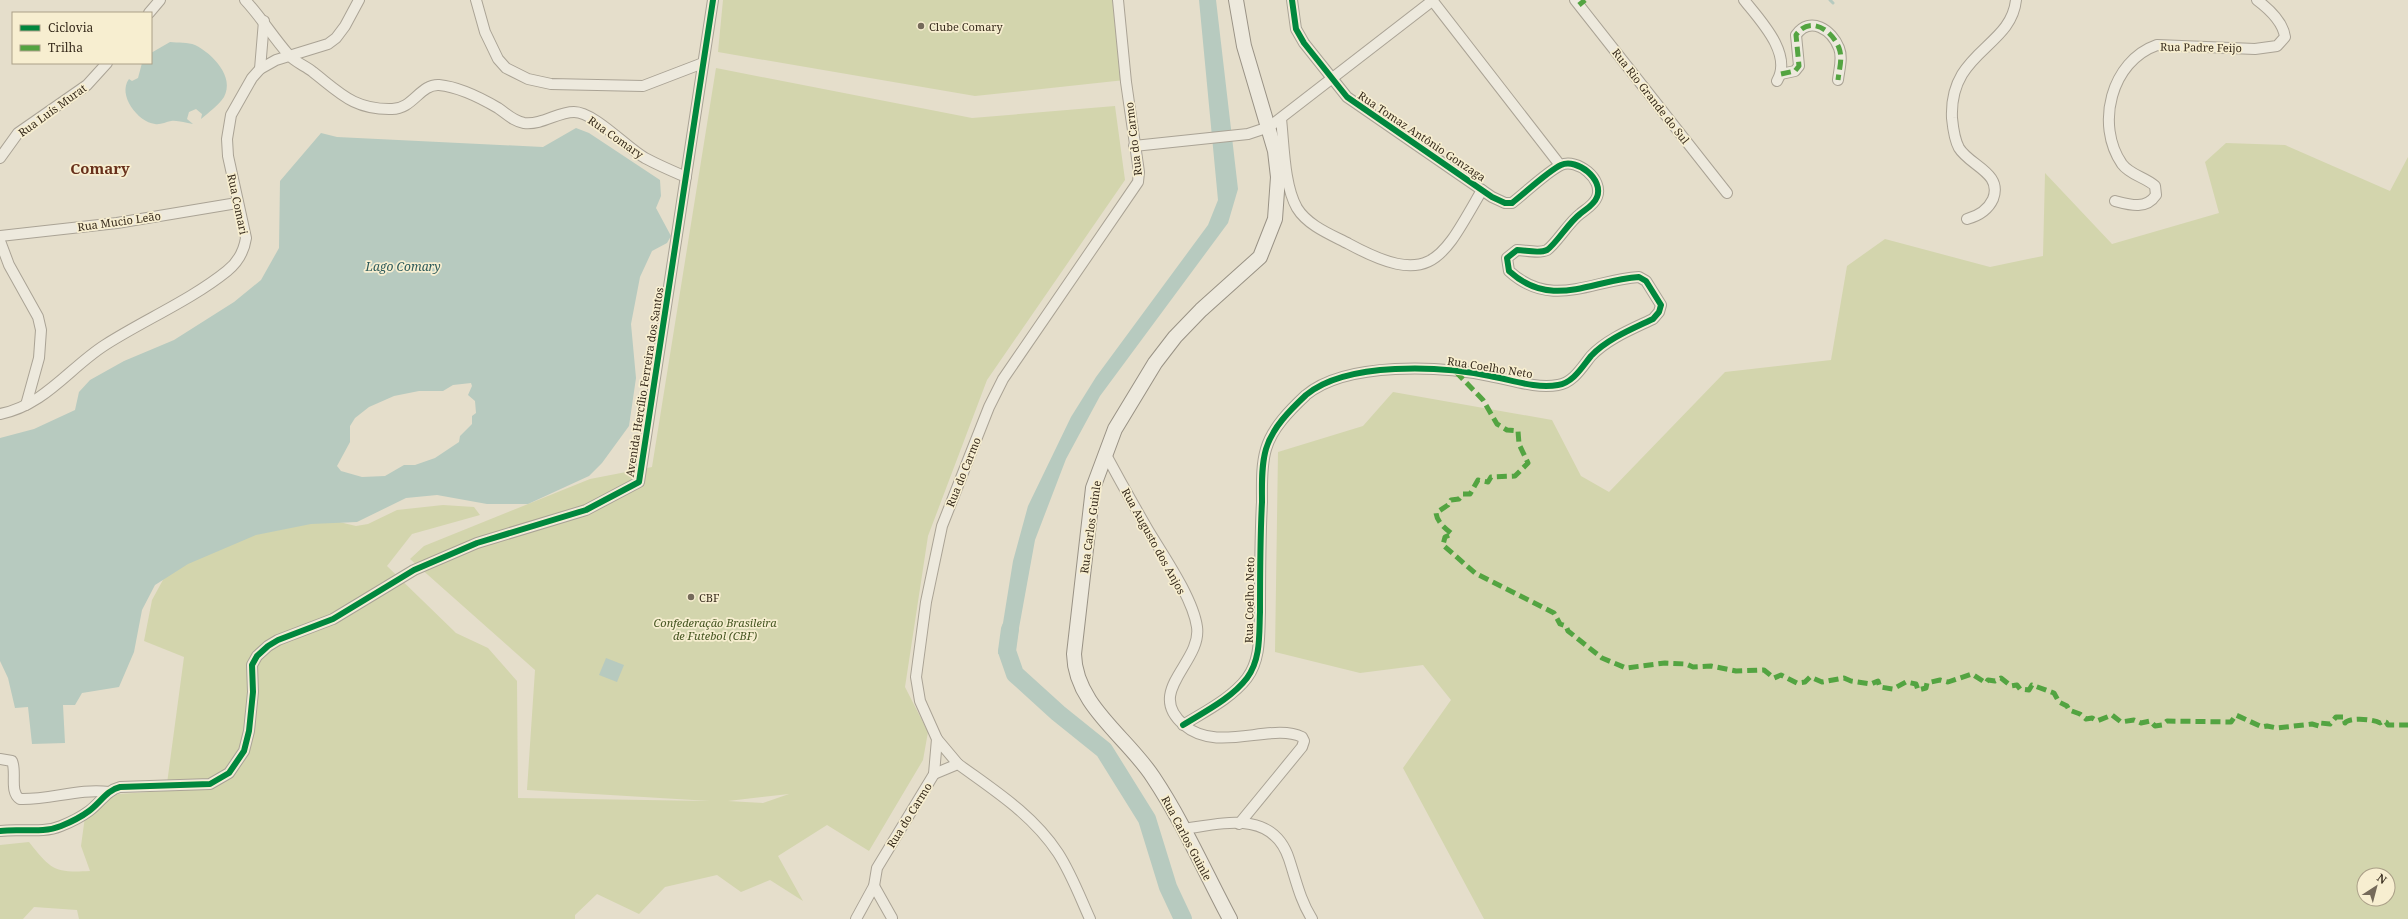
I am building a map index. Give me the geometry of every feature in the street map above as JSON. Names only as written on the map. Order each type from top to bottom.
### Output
[{"type":"street","points":[[150,12],[160,0]]},
{"type":"street","points":[[245,0],[264,20],[289,56]]},
{"type":"street","name":"Rua Comari","points":[[0,414],[26,405],[54,388],[103,346],[227,271],[243,251],[246,238],[237,203],[228,156],[228,124],[242,93],[260,69],[267,63],[328,44],[336,38],[359,0]]},
{"type":"street","points":[[476,0],[486,32],[498,59],[506,68],[528,79],[551,84],[643,86],[703,63]]},
{"type":"street","name":"Avenida Hercílio Ferreira dos Santos","points":[[0,831],[15,829],[49,830],[61,826],[88,811],[115,788],[132,785],[210,784],[220,780],[229,773],[244,751],[252,700],[252,665],[257,656],[268,646],[278,640],[333,619],[414,570],[477,543],[586,510],[639,482],[713,0]]},
{"type":"street","name":"Rua do Carmo","points":[[856,919],[874,886],[877,868],[934,774],[937,740],[920,701],[916,677],[926,602],[942,526],[989,407],[1003,379],[1135,188],[1139,172],[1134,146],[1126,82],[1118,0]]},
{"type":"street","name":"Rua Carlos Guinle","points":[[1230,919],[1184,829],[1154,777],[1135,752],[1097,711],[1076,674],[1074,654],[1093,488],[1105,453],[1129,404],[1175,337],[1205,306],[1255,263],[1266,246],[1276,219],[1278,177],[1275,151],[1244,46],[1236,0]]},
{"type":"street","name":"Rua Tomaz Antônio Gonzaga","points":[[1292,0],[1296,29],[1304,43],[1347,97],[1482,190],[1500,201],[1512,202],[1560,165]]},
{"type":"street","points":[[1134,146],[1248,134],[1269,127],[1432,0],[1560,165]]},
{"type":"street","points":[[1744,0],[1775,42],[1779,54],[1779,78],[1795,71],[1799,66],[1796,36],[1805,26],[1812,25],[1826,30],[1840,49],[1841,61],[1838,80]]},
{"type":"street","points":[[1967,219],[1976,216],[1986,209],[1992,202],[1995,190],[1992,178],[1968,158],[1959,148],[1955,137],[1952,115],[1955,90],[1968,65],[1997,37],[2012,16],[2016,0]]},
{"type":"street","name":"Rua Padre Feijo","points":[[2115,201],[2143,205],[2152,201],[2156,195],[2154,186],[2131,172],[2122,164],[2107,128],[2114,89],[2128,66],[2142,52],[2157,45],[2255,48],[2277,46],[2285,37],[2284,30],[2271,12],[2257,0]]},
{"type":"street","name":"Rua Rio Grande do Sul","points":[[1580,2],[1727,193]]},
{"type":"street","points":[[260,69],[264,20]]},
{"type":"street","name":"Rua Comary","points":[[289,56],[314,72],[340,95],[372,108],[394,109],[403,107],[428,87],[435,85],[458,90],[500,109],[514,120],[525,123],[534,123],[574,112],[584,114],[644,158],[686,177]]},
{"type":"street","name":"Rua Luís Murat","points":[[0,158],[12,140],[25,126],[87,85],[105,64]]},
{"type":"street","points":[[1281,119],[1288,174],[1294,199],[1300,212],[1313,225],[1385,262],[1410,267],[1426,264],[1437,258],[1452,240],[1482,190]]},
{"type":"street","name":"Rua Coelho Neto","points":[[1183,725],[1239,688],[1256,664],[1259,644],[1261,520],[1266,449],[1273,432],[1284,417],[1307,395],[1332,380],[1359,374],[1419,367],[1490,376],[1526,384],[1558,385],[1567,382],[1575,375],[1601,346],[1653,319],[1659,312],[1661,304],[1646,281],[1639,277],[1610,281],[1577,290],[1552,292],[1526,285],[1509,271],[1507,258],[1511,253],[1517,250],[1540,252],[1547,250],[1574,218],[1594,203],[1598,196],[1594,180],[1584,169],[1570,164],[1560,165]]},
{"type":"street","name":"Rua Mucio Leão","points":[[0,236],[116,223],[237,203]]},
{"type":"street","points":[[0,241],[9,265],[38,318],[41,330],[39,358],[26,405]]},
{"type":"street","name":"Rua Augusto dos Anjos","points":[[1105,453],[1172,570],[1196,625],[1198,635],[1192,651],[1172,685],[1169,695],[1170,704],[1183,725]]},
{"type":"street","points":[[1183,725],[1194,731],[1228,738],[1292,734],[1302,737],[1304,741],[1302,747],[1239,824]]},
{"type":"street","points":[[937,740],[958,764],[1020,808],[1036,824],[1059,854],[1090,919]]},
{"type":"street","points":[[0,759],[12,761],[14,766],[14,791],[20,799],[48,798],[82,791],[109,792]]},
{"type":"street","points":[[934,774],[958,764]]},
{"type":"street","points":[[1184,829],[1239,824],[1265,827],[1281,841],[1288,858],[1298,892],[1312,919]]},
{"type":"street","points":[[874,886],[889,919]]},
{"type":"green space","name":"Clube Comary","points":[[723,0],[1118,0],[1125,80],[975,96],[718,52]]},
{"type":"green space","name":"Confederação Brasileira de Futebol (CBF)","points":[[716,68],[972,118],[1115,106],[1125,180],[987,380],[928,536],[905,687],[928,732],[923,760],[869,851],[827,825],[778,856],[803,901],[770,880],[741,892],[717,875],[665,887],[639,914],[597,894],[575,915],[575,919],[79,919],[77,910],[34,907],[23,919],[0,919],[0,845],[29,842],[43,859],[55,868],[69,871],[90,871],[81,846],[86,809],[118,794],[166,791],[184,657],[144,641],[152,600],[164,578],[193,557],[261,526],[314,516],[356,526],[368,524],[397,510],[443,505],[474,507],[480,515],[412,534],[387,566],[456,633],[488,648],[517,681],[518,798],[710,801],[527,790],[535,670],[410,559],[424,546],[590,479],[652,467]],"holes":[[[789,794],[763,803],[728,801]]]},
{"type":"green space","points":[[2226,143],[2285,145],[2390,191],[2408,157],[2408,919],[1484,919],[1403,768],[1451,700],[1423,665],[1360,673],[1275,652],[1278,452],[1363,426],[1393,392],[1552,420],[1581,476],[1609,492],[1725,372],[1831,360],[1847,266],[1885,239],[1990,267],[2043,256],[2045,173],[2112,244],[2219,213],[2205,162]]},
{"type":"water","points":[[1199,0],[1216,0],[1238,189],[1228,223],[1100,396],[1066,459],[1035,540],[1015,650],[998,654],[1013,561],[1028,506],[1071,417],[1096,377],[1208,225],[1218,200]]},
{"type":"water","points":[[170,42],[192,44],[202,49],[215,60],[224,74],[227,82],[227,89],[224,97],[201,119],[202,114],[196,109],[189,112],[187,119],[193,124],[171,121],[157,124],[142,118],[131,107],[127,100],[126,85],[129,79],[132,81],[138,78],[142,64],[152,64],[152,52]]},
{"type":"water","name":"Lago Comary","points":[[576,128],[589,133],[660,180],[661,196],[656,208],[671,236],[667,243],[652,251],[640,277],[631,324],[636,378],[629,426],[602,463],[589,476],[528,504],[487,504],[437,495],[406,498],[357,522],[311,524],[256,535],[188,564],[155,585],[142,610],[134,652],[119,687],[82,693],[75,705],[63,705],[65,743],[32,744],[28,707],[15,708],[8,678],[0,661],[0,438],[34,429],[75,410],[79,392],[90,380],[124,361],[174,340],[234,302],[261,280],[279,248],[280,181],[321,133],[337,137],[543,147]],"holes":[[[471,383],[472,386],[468,395],[475,401],[476,413],[472,416],[472,424],[460,436],[459,442],[435,458],[415,465],[404,465],[385,476],[362,477],[341,471],[337,466],[350,442],[350,426],[355,418],[369,407],[394,396],[419,391],[443,391],[453,385]]]},
{"type":"water","points":[[606,658],[624,665],[617,682],[599,675]]},
{"type":"waterway","points":[[1830,0],[1833,3]]},
{"type":"waterway","points":[[1010,629],[1007,651],[1015,674],[1058,713],[1104,750],[1147,819],[1168,887],[1183,919]]},
{"type":"marked path","points":[[1579,5],[1585,0]]},
{"type":"marked path","points":[[1781,74],[1795,71],[1799,66],[1796,35],[1802,29],[1808,26],[1814,26],[1820,27],[1826,31],[1836,41],[1841,60],[1838,80]]},
{"type":"marked path","points":[[1456,372],[1483,400],[1497,424],[1507,430],[1518,431],[1519,444],[1528,463],[1515,476],[1491,477],[1488,482],[1478,480],[1470,494],[1463,494],[1459,499],[1451,500],[1448,505],[1436,513],[1440,522],[1452,534],[1445,537],[1443,545],[1475,573],[1554,613],[1560,624],[1566,626],[1568,631],[1602,658],[1626,668],[1665,663],[1686,664],[1693,667],[1711,666],[1736,671],[1764,670],[1774,678],[1781,675],[1797,683],[1805,682],[1810,677],[1822,682],[1844,678],[1851,681],[1871,684],[1878,681],[1880,687],[1893,689],[1906,682],[1916,684],[1918,690],[1926,688],[1927,683],[1940,680],[1948,682],[1972,674],[1986,683],[1988,680],[1995,681],[2001,678],[2011,686],[2017,685],[2020,689],[2029,690],[2032,685],[2054,693],[2059,702],[2067,706],[2069,710],[2080,714],[2086,719],[2092,718],[2097,721],[2112,715],[2121,722],[2134,720],[2141,723],[2150,721],[2155,726],[2162,725],[2167,721],[2231,722],[2236,715],[2262,727],[2267,726],[2277,728],[2312,724],[2319,726],[2320,723],[2330,724],[2336,717],[2344,717],[2345,723],[2351,720],[2362,719],[2373,720],[2380,723],[2383,721],[2388,725],[2408,725]]},
{"type":"cycle path","points":[[0,831],[46,830],[61,826],[86,813],[107,794],[120,787],[210,784],[229,773],[244,751],[249,731],[253,692],[252,665],[257,656],[268,646],[278,640],[333,619],[414,570],[477,543],[586,510],[639,482],[713,0]]},
{"type":"cycle path","points":[[1183,725],[1234,692],[1247,678],[1255,663],[1259,638],[1260,544],[1264,455],[1269,441],[1277,427],[1288,413],[1306,395],[1324,384],[1345,376],[1369,371],[1395,369],[1446,370],[1490,376],[1524,384],[1541,386],[1563,384],[1573,378],[1591,356],[1604,344],[1653,319],[1659,312],[1661,305],[1646,281],[1639,277],[1621,279],[1572,290],[1556,291],[1541,289],[1525,283],[1509,271],[1507,258],[1517,250],[1536,252],[1547,250],[1567,227],[1590,207],[1597,197],[1598,190],[1597,183],[1593,177],[1581,167],[1567,164],[1561,165],[1550,172],[1512,203],[1505,203],[1492,197],[1347,97],[1304,43],[1296,29],[1292,0]]},
{"type":"place","name":"Clube Comary","points":[[921,26]]},
{"type":"place","name":"CBF","points":[[691,597]]},
{"type":"district","name":"Comary","points":[[100,168]]}]
